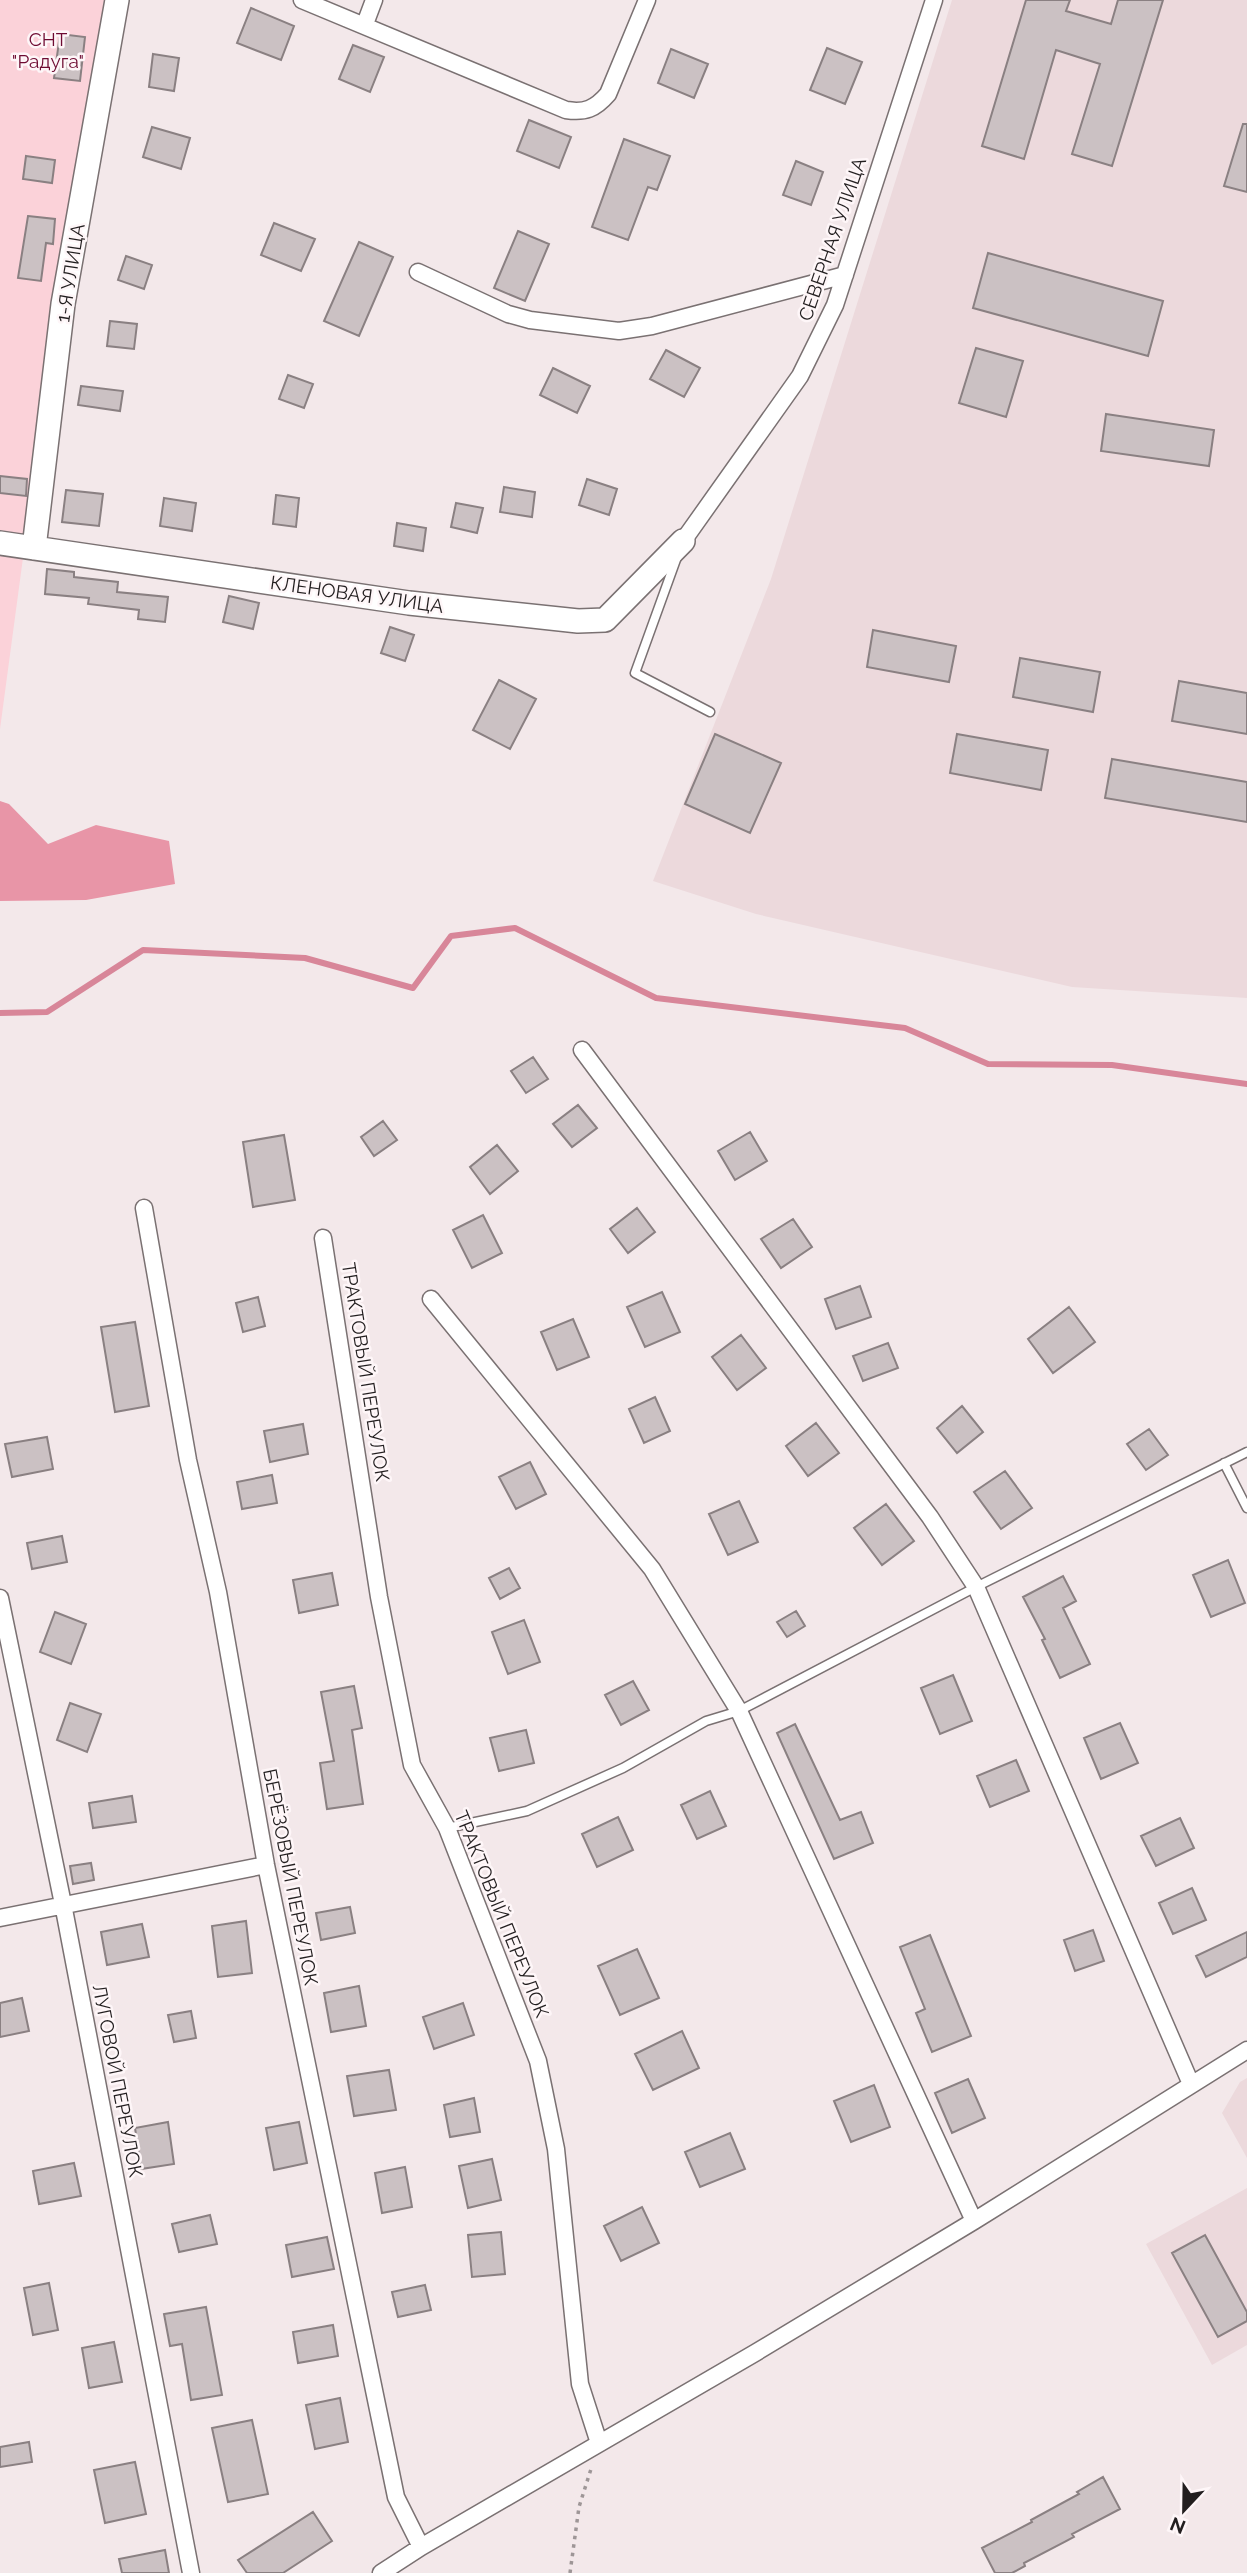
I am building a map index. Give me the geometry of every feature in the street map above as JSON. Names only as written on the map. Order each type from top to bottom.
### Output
[{"type":"street","name":"1-Я УЛИЦА","points":[[34,548],[63,304],[117,0]]},
{"type":"street","points":[[302,0],[566,110],[582,113],[598,105],[608,94],[647,0]]},
{"type":"street","points":[[365,24],[374,0]]},
{"type":"street","name":"СЕВЕРНАЯ УЛИЦА","points":[[683,541],[800,376],[835,306],[934,0]]},
{"type":"street","points":[[418,272],[508,314],[530,320],[619,331],[653,326],[845,275]]},
{"type":"street","name":"КЛЕНОВАЯ УЛИЦА","points":[[0,542],[408,603],[578,621],[605,620],[683,541]]},
{"type":"street","points":[[582,1050],[930,1517],[976,1587],[1191,2084]]},
{"type":"street","name":"БЕРЁЗОВЫЙ ПЕРЕУЛОК","points":[[144,1208],[188,1460],[218,1592],[265,1865],[396,2497],[421,2547]]},
{"type":"street","name":"ТРАКТОВЫЙ ПЕРЕУЛОК","points":[[323,1238],[379,1597],[412,1765],[447,1828],[538,2061],[556,2149],[580,2384],[599,2443]]},
{"type":"street","points":[[430,1299],[652,1569],[739,1712],[974,2221]]},
{"type":"street","name":"ЛУГОВОЙ ПЕРЕУЛОК","points":[[0,1598],[63,1904],[191,2573]]},
{"type":"street","points":[[0,1917],[265,1865]]},
{"type":"street","points":[[381,2573],[974,2221],[1247,2050]]},
{"type":"lane","points":[[683,541],[635,673],[710,712]]},
{"type":"lane","points":[[447,1828],[527,1811],[623,1768],[706,1721],[739,1712],[976,1587],[1247,1452]]},
{"type":"lane","points":[[1224,1463],[1247,1508]]},
{"type":"path","points":[[570,2573],[579,2507],[599,2443]]},
{"type":"shaded area","points":[[952,0],[1247,0],[1247,998],[1072,987],[756,914],[653,881],[771,579]]},
{"type":"shaded area","points":[[0,801],[9,804],[48,844],[96,825],[169,841],[175,884],[86,900],[0,901]]},
{"type":"shaded area","points":[[1247,2078],[1247,2158],[1222,2113],[1240,2082]]},
{"type":"shaded area","points":[[1247,2188],[1247,2345],[1212,2365],[1146,2244]]},
{"type":"green space","name":"СНТ \"Радуга\"","points":[[0,0],[104,0],[0,729]]},
{"type":"building","points":[[1026,0],[1070,0],[1066,11],[1111,24],[1118,0],[1163,0],[1112,166],[1072,154],[1100,64],[1056,50],[1024,159],[982,146]]},
{"type":"building","points":[[251,8],[294,26],[281,60],[237,43]]},
{"type":"building","points":[[60,34],[85,37],[80,81],[54,78]]},
{"type":"building","points":[[353,45],[384,57],[370,92],[339,79]]},
{"type":"building","points":[[827,48],[862,62],[845,104],[810,90]]},
{"type":"building","points":[[671,49],[708,64],[694,98],[658,83]]},
{"type":"building","points":[[153,54],[179,58],[174,91],[149,87]]},
{"type":"building","points":[[529,120],[571,137],[559,168],[517,151]]},
{"type":"building","points":[[1243,124],[1247,124],[1247,192],[1224,186]]},
{"type":"building","points":[[152,127],[190,138],[181,169],[143,157]]},
{"type":"building","points":[[624,139],[670,156],[657,190],[648,187],[628,240],[592,227]]},
{"type":"building","points":[[26,156],[55,160],[52,183],[23,179]]},
{"type":"building","points":[[796,161],[823,172],[811,205],[783,195]]},
{"type":"building","points":[[28,216],[55,219],[53,244],[46,243],[41,281],[18,278]]},
{"type":"building","points":[[274,223],[315,239],[301,271],[261,255]]},
{"type":"building","points":[[518,231],[549,244],[525,301],[494,288]]},
{"type":"building","points":[[359,242],[393,257],[359,336],[324,321]]},
{"type":"building","points":[[988,253],[1163,301],[1148,356],[973,308]]},
{"type":"building","points":[[126,256],[152,265],[144,289],[118,280]]},
{"type":"building","points":[[110,321],[137,324],[134,349],[107,346]]},
{"type":"building","points":[[976,348],[1023,361],[1006,417],[959,403]]},
{"type":"building","points":[[666,350],[700,368],[684,397],[650,379]]},
{"type":"building","points":[[553,368],[590,386],[577,413],[540,395]]},
{"type":"building","points":[[288,375],[313,384],[304,408],[279,399]]},
{"type":"building","points":[[81,386],[123,391],[120,411],[78,405]]},
{"type":"building","points":[[1106,414],[1214,430],[1209,466],[1101,451]]},
{"type":"building","points":[[0,476],[27,479],[26,496],[0,493]]},
{"type":"building","points":[[587,479],[617,489],[609,515],[579,505]]},
{"type":"building","points":[[504,487],[535,492],[532,517],[500,512]]},
{"type":"building","points":[[66,490],[103,494],[99,526],[62,522]]},
{"type":"building","points":[[276,495],[299,498],[296,527],[273,524]]},
{"type":"building","points":[[164,498],[196,503],[192,531],[160,526]]},
{"type":"building","points":[[456,503],[483,508],[477,533],[451,527]]},
{"type":"building","points":[[397,523],[426,528],[423,551],[394,546]]},
{"type":"building","points":[[47,569],[74,572],[74,577],[118,582],[117,592],[168,597],[165,622],[138,619],[139,610],[88,604],[89,598],[45,594]]},
{"type":"building","points":[[229,596],[259,603],[253,629],[223,622]]},
{"type":"building","points":[[390,627],[414,635],[405,661],[381,653]]},
{"type":"building","points":[[873,630],[956,646],[949,682],[867,667]]},
{"type":"building","points":[[1020,658],[1100,672],[1093,712],[1013,697]]},
{"type":"building","points":[[499,680],[536,699],[510,749],[473,730]]},
{"type":"building","points":[[1179,681],[1247,693],[1247,734],[1172,721]]},
{"type":"building","points":[[715,734],[781,763],[750,833],[685,804]]},
{"type":"building","points":[[957,734],[1048,750],[1041,790],[950,773]]},
{"type":"building","points":[[1112,759],[1247,782],[1247,822],[1105,798]]},
{"type":"building","points":[[533,1057],[548,1079],[526,1093],[511,1071]]},
{"type":"building","points":[[578,1105],[597,1128],[572,1147],[553,1124]]},
{"type":"building","points":[[383,1121],[397,1140],[374,1156],[361,1137]]},
{"type":"building","points":[[750,1132],[767,1161],[735,1180],[718,1151]]},
{"type":"building","points":[[284,1135],[295,1200],[253,1207],[243,1142]]},
{"type":"building","points":[[497,1145],[518,1171],[490,1194],[470,1167]]},
{"type":"building","points":[[637,1208],[655,1232],[628,1253],[610,1229]]},
{"type":"building","points":[[483,1215],[502,1253],[472,1268],[453,1230]]},
{"type":"building","points":[[793,1219],[812,1247],[781,1268],[761,1239]]},
{"type":"building","points":[[860,1286],[871,1317],[836,1329],[825,1299]]},
{"type":"building","points":[[662,1292],[680,1332],[645,1347],[627,1307]]},
{"type":"building","points":[[258,1297],[265,1326],[243,1332],[236,1303]]},
{"type":"building","points":[[1069,1307],[1095,1342],[1053,1373],[1028,1339]]},
{"type":"building","points":[[573,1319],[589,1357],[557,1370],[541,1332]]},
{"type":"building","points":[[135,1322],[149,1406],[115,1412],[101,1327]]},
{"type":"building","points":[[741,1335],[766,1368],[737,1390],[712,1357]]},
{"type":"building","points":[[888,1343],[898,1368],[863,1381],[853,1356]]},
{"type":"building","points":[[655,1397],[670,1431],[644,1443],[629,1409]]},
{"type":"building","points":[[962,1406],[983,1432],[957,1453],[937,1428]]},
{"type":"building","points":[[816,1423],[839,1453],[808,1476],[786,1446]]},
{"type":"building","points":[[303,1424],[308,1454],[270,1462],[264,1431]]},
{"type":"building","points":[[1149,1429],[1168,1455],[1146,1470],[1127,1444]]},
{"type":"building","points":[[47,1437],[53,1469],[12,1477],[5,1444]]},
{"type":"building","points":[[530,1462],[546,1494],[516,1509],[499,1477]]},
{"type":"building","points":[[1005,1471],[1032,1508],[1001,1529],[974,1492]]},
{"type":"building","points":[[272,1475],[277,1503],[242,1509],[237,1482]]},
{"type":"building","points":[[739,1501],[758,1542],[728,1555],[709,1514]]},
{"type":"building","points":[[886,1504],[914,1541],[882,1565],[854,1528]]},
{"type":"building","points":[[62,1536],[67,1562],[32,1569],[27,1543]]},
{"type":"building","points":[[1228,1560],[1245,1603],[1211,1617],[1193,1575]]},
{"type":"building","points":[[509,1568],[520,1588],[500,1599],[489,1578]]},
{"type":"building","points":[[332,1573],[338,1605],[299,1613],[293,1580]]},
{"type":"building","points":[[1063,1576],[1076,1601],[1063,1608],[1090,1664],[1060,1678],[1042,1640],[1045,1639],[1023,1597]]},
{"type":"building","points":[[796,1611],[805,1626],[787,1637],[777,1622]]},
{"type":"building","points":[[55,1612],[86,1624],[71,1664],[40,1652]]},
{"type":"building","points":[[524,1620],[540,1662],[508,1674],[492,1632]]},
{"type":"building","points":[[953,1675],[972,1721],[940,1734],[921,1688]]},
{"type":"building","points":[[633,1681],[649,1710],[621,1725],[605,1695]]},
{"type":"building","points":[[354,1686],[362,1728],[352,1730],[363,1804],[327,1809],[320,1763],[334,1761],[321,1692]]},
{"type":"building","points":[[70,1703],[101,1714],[87,1752],[57,1740]]},
{"type":"building","points":[[1120,1723],[1138,1763],[1101,1779],[1084,1738]]},
{"type":"building","points":[[795,1724],[840,1820],[861,1812],[873,1843],[834,1859],[777,1733]]},
{"type":"building","points":[[526,1730],[534,1763],[499,1771],[490,1738]]},
{"type":"building","points":[[1016,1760],[1029,1791],[990,1807],[977,1776]]},
{"type":"building","points":[[710,1791],[726,1826],[697,1839],[681,1805]]},
{"type":"building","points":[[132,1796],[136,1822],[93,1828],[89,1803]]},
{"type":"building","points":[[618,1817],[633,1850],[597,1867],[582,1834]]},
{"type":"building","points":[[1180,1818],[1194,1848],[1156,1866],[1141,1836]]},
{"type":"building","points":[[91,1863],[94,1880],[73,1884],[70,1866]]},
{"type":"building","points":[[1192,1888],[1206,1920],[1173,1934],[1159,1903]]},
{"type":"building","points":[[350,1907],[355,1933],[321,1940],[316,1913]]},
{"type":"building","points":[[246,1921],[252,1973],[218,1977],[212,1926]]},
{"type":"building","points":[[142,1924],[149,1957],[107,1965],[101,1932]]},
{"type":"building","points":[[1093,1930],[1104,1961],[1075,1971],[1064,1940]]},
{"type":"building","points":[[1247,1932],[1247,1957],[1206,1977],[1196,1956]]},
{"type":"building","points":[[930,1935],[971,2036],[932,2052],[916,2013],[925,2009],[900,1947]]},
{"type":"building","points":[[637,1949],[659,1998],[620,2015],[598,1966]]},
{"type":"building","points":[[359,1986],[366,2026],[331,2032],[324,1993]]},
{"type":"building","points":[[22,1998],[29,2031],[0,2037],[0,2003]]},
{"type":"building","points":[[463,2003],[474,2035],[434,2049],[423,2017]]},
{"type":"building","points":[[191,2011],[196,2038],[174,2042],[168,2015]]},
{"type":"building","points":[[682,2031],[699,2068],[653,2090],[635,2054]]},
{"type":"building","points":[[389,2070],[396,2110],[354,2116],[347,2076]]},
{"type":"building","points":[[968,2079],[985,2118],[952,2133],[935,2093]]},
{"type":"building","points":[[874,2085],[890,2127],[851,2142],[834,2101]]},
{"type":"building","points":[[474,2098],[480,2132],[450,2137],[444,2105]]},
{"type":"building","points":[[168,2122],[174,2164],[141,2169],[135,2128]]},
{"type":"building","points":[[299,2122],[307,2163],[274,2170],[266,2128]]},
{"type":"building","points":[[730,2133],[745,2169],[700,2187],[685,2152]]},
{"type":"building","points":[[492,2159],[501,2200],[468,2208],[459,2166]]},
{"type":"building","points":[[74,2163],[81,2196],[39,2204],[33,2171]]},
{"type":"building","points":[[405,2167],[412,2207],[382,2213],[375,2173]]},
{"type":"building","points":[[642,2207],[659,2243],[621,2261],[604,2226]]},
{"type":"building","points":[[210,2215],[217,2244],[179,2252],[172,2224]]},
{"type":"building","points":[[501,2232],[505,2274],[472,2277],[468,2235]]},
{"type":"building","points":[[1205,2235],[1247,2312],[1247,2321],[1218,2337],[1172,2253]]},
{"type":"building","points":[[327,2237],[334,2269],[292,2277],[286,2245]]},
{"type":"building","points":[[49,2283],[58,2330],[33,2335],[24,2288]]},
{"type":"building","points":[[425,2285],[431,2310],[398,2317],[392,2292]]},
{"type":"building","points":[[206,2307],[222,2395],[191,2400],[182,2344],[170,2346],[164,2314]]},
{"type":"building","points":[[333,2325],[338,2356],[298,2363],[293,2332]]},
{"type":"building","points":[[114,2342],[122,2382],[89,2388],[82,2348]]},
{"type":"building","points":[[340,2398],[348,2442],[315,2449],[306,2405]]},
{"type":"building","points":[[252,2420],[268,2494],[228,2502],[212,2428]]},
{"type":"building","points":[[29,2442],[32,2462],[0,2467],[0,2447]]},
{"type":"building","points":[[135,2462],[146,2514],[105,2523],[94,2470]]},
{"type":"building","points":[[1103,2477],[1120,2509],[1072,2534],[1074,2537],[1024,2563],[1025,2566],[1012,2573],[995,2573],[982,2548],[1032,2522],[1031,2520],[1079,2494],[1077,2492]]},
{"type":"building","points":[[313,2512],[332,2541],[283,2573],[247,2573],[238,2560]]},
{"type":"building","points":[[165,2550],[169,2573],[122,2573],[119,2559]]},
{"type":"waterway","points":[[0,1013],[47,1012],[143,950],[305,958],[413,988],[451,936],[515,928],[656,998],[905,1028],[988,1064],[1112,1065],[1247,1084]]}]
